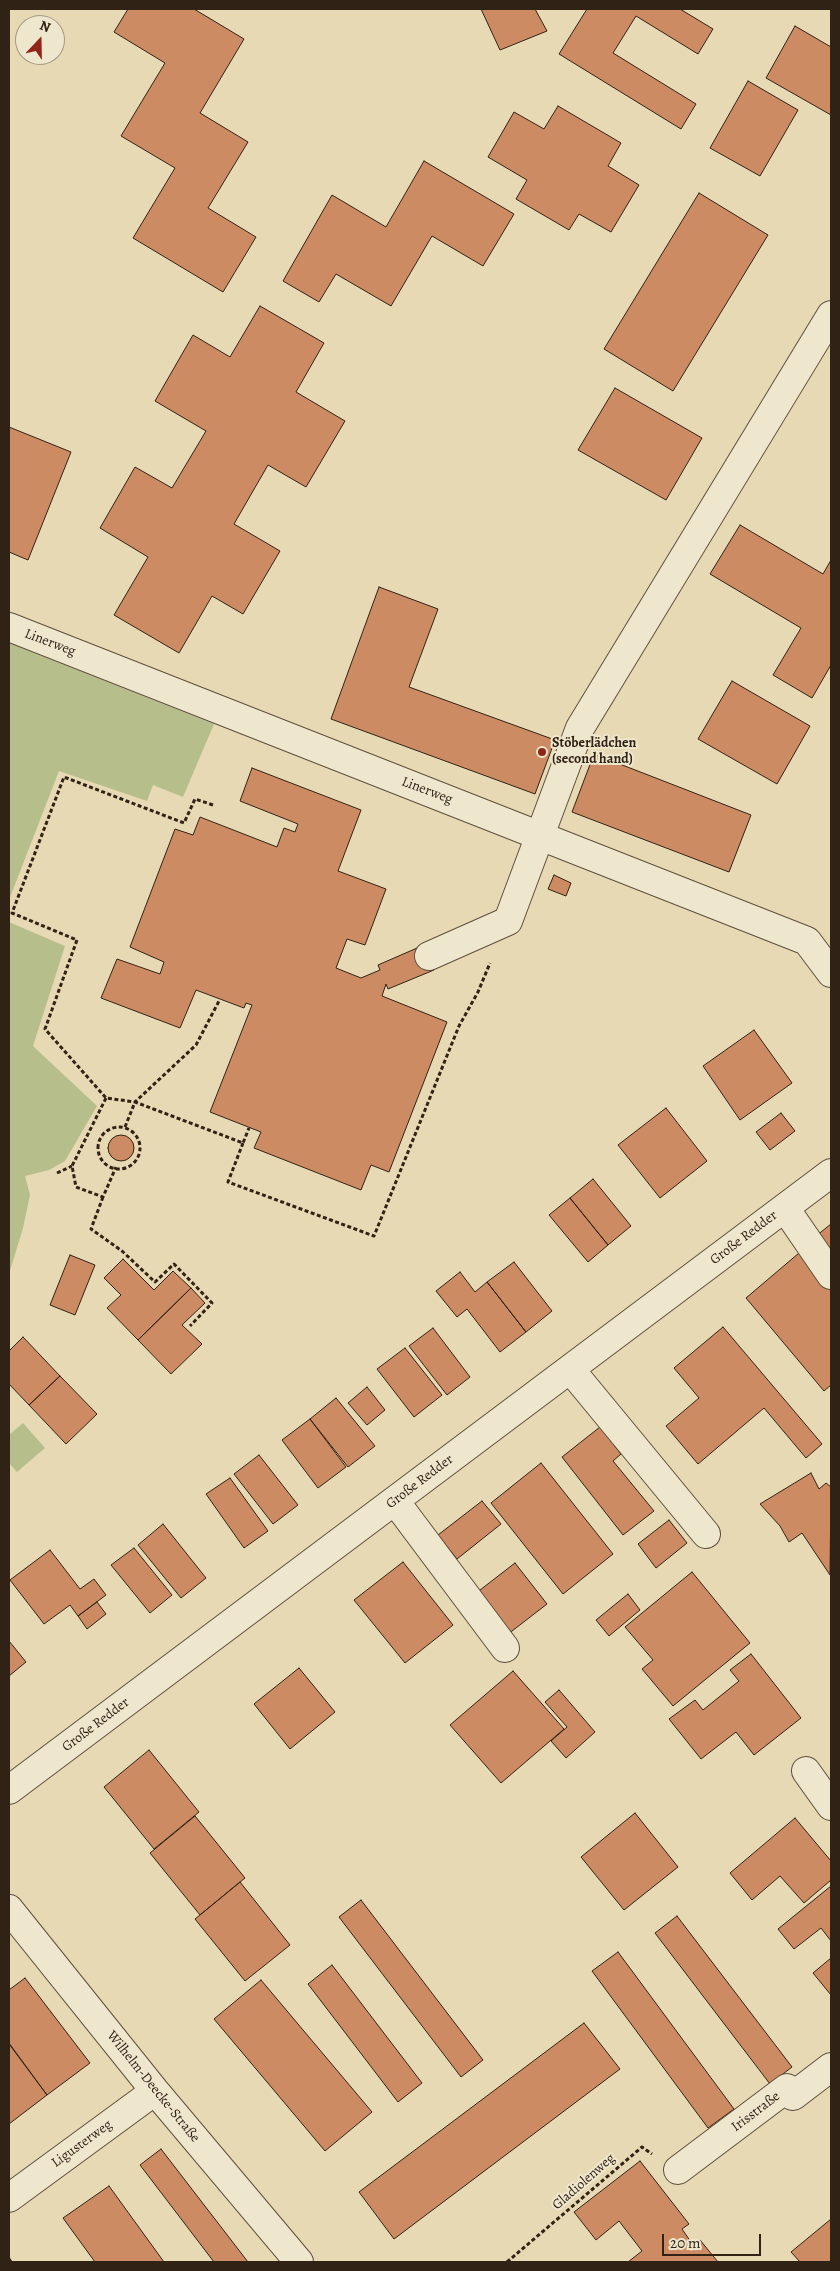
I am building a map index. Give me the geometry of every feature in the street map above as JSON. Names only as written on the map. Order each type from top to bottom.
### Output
[{"type":"street","points":[[429,956],[508,921],[580,728],[831,316]]},
{"type":"street","name":"Linerweg","points":[[9,627],[807,941],[831,973]]},
{"type":"street","name":"Große Redder","points":[[9,1790],[831,1173]]},
{"type":"street","points":[[785,1208],[831,1275]]},
{"type":"street","points":[[570,1370],[706,1534]]},
{"type":"street","points":[[395,1501],[505,1648]]},
{"type":"street","points":[[806,1771],[831,1806]]},
{"type":"street","name":"Wilhelm-Deecke-Straße","points":[[9,1909],[155,2091],[300,2262]]},
{"type":"street","name":"Irisstraße","points":[[678,2170],[787,2088],[793,2096],[831,2067]]},
{"type":"street","name":"Ligusterweg","points":[[9,2198],[155,2091]]},
{"type":"path","points":[[213,804],[194,799],[184,823],[64,778],[12,913],[77,940],[45,1029],[106,1098],[135,1102],[243,1143]]},
{"type":"path","points":[[249,1128],[228,1182],[374,1236],[458,1026],[478,992],[508,921]]},
{"type":"path","points":[[125,1128],[135,1102],[196,1045],[219,1001]]},
{"type":"path","points":[[103,1197],[76,1187],[72,1166],[106,1098]]},
{"type":"path","points":[[115,1127],[125,1128],[134,1133],[139,1140],[140,1151],[135,1163],[126,1169],[116,1167],[104,1164],[99,1154],[98,1143],[105,1132],[115,1127]]},
{"type":"path","points":[[56,1173],[72,1166]]},
{"type":"path","points":[[116,1167],[91,1229],[122,1251],[155,1282],[174,1264],[212,1303],[190,1326]]},
{"type":"path","name":"Gladiolenweg","points":[[507,2262],[642,2147],[678,2170]]},
{"type":"green space","points":[[9,643],[214,724],[183,797],[153,785],[147,801],[59,771],[9,900]]},
{"type":"green space","points":[[9,922],[65,946],[33,1046],[97,1106],[65,1161],[49,1170],[25,1176],[30,1195],[23,1228],[9,1274]]},
{"type":"green space","points":[[23,1423],[45,1448],[17,1472],[9,1463],[9,1435]]},
{"type":"building","points":[[128,9],[194,9],[244,39],[200,113],[248,142],[208,208],[256,237],[223,292],[133,238],[175,168],[121,136],[165,63],[114,32]]},
{"type":"building","points":[[481,9],[535,9],[547,31],[500,50]]},
{"type":"building","points":[[587,9],[680,9],[713,29],[698,54],[636,16],[613,53],[696,104],[681,129],[559,54]]},
{"type":"building","points":[[795,26],[831,47],[831,115],[766,78]]},
{"type":"building","points":[[748,81],[798,110],[760,176],[710,148]]},
{"type":"building","points":[[558,106],[621,143],[608,166],[639,185],[611,232],[579,214],[569,230],[516,199],[527,180],[488,157],[514,112],[544,129]]},
{"type":"building","points":[[424,161],[514,214],[483,266],[432,236],[391,306],[336,274],[319,302],[283,281],[332,195],[386,227]]},
{"type":"building","points":[[699,193],[768,235],[673,391],[604,349]]},
{"type":"building","points":[[260,306],[324,343],[296,392],[345,421],[306,487],[268,465],[234,524],[280,551],[243,614],[212,596],[179,653],[114,615],[148,557],[100,528],[135,467],[172,488],[206,431],[155,401],[193,335],[230,357]]},
{"type":"building","points":[[615,388],[702,438],[666,500],[578,450]]},
{"type":"building","points":[[9,427],[71,452],[28,560],[9,552]]},
{"type":"building","points":[[740,525],[823,574],[831,560],[831,665],[812,698],[773,675],[801,628],[710,574]]},
{"type":"building","points":[[379,587],[438,609],[409,687],[555,740],[535,794],[331,719]]},
{"type":"building","points":[[732,681],[810,726],[777,784],[698,739]]},
{"type":"building","points":[[594,754],[751,815],[729,872],[572,812]]},
{"type":"building","points":[[252,768],[361,810],[338,871],[386,889],[365,945],[347,939],[336,968],[361,978],[380,970],[378,965],[424,945],[434,970],[388,989],[386,984],[382,996],[447,1022],[389,1172],[371,1165],[361,1190],[254,1148],[261,1132],[210,1112],[252,1005],[246,1003],[244,1008],[196,990],[180,1028],[101,998],[117,959],[160,974],[164,962],[130,947],[175,829],[193,835],[200,817],[277,847],[284,828],[295,832],[298,824],[240,801]]},
{"type":"building","points":[[554,875],[571,883],[566,896],[548,889]]},
{"type":"building","points":[[754,1030],[792,1083],[740,1120],[703,1066]]},
{"type":"building","points":[[666,1108],[707,1161],[660,1198],[618,1145]]},
{"type":"building","points":[[781,1113],[795,1131],[770,1150],[756,1132]]},
{"type":"building","points":[[121,1135],[130,1139],[134,1148],[130,1157],[121,1161],[112,1157],[108,1148],[112,1139]]},
{"type":"building","points":[[593,1179],[631,1226],[608,1245],[570,1198]]},
{"type":"building","points":[[570,1198],[608,1245],[588,1262],[549,1215]]},
{"type":"building","points":[[831,1224],[831,1255],[816,1236]]},
{"type":"building","points":[[799,1253],[831,1291],[831,1385],[824,1391],[746,1298]]},
{"type":"building","points":[[70,1255],[95,1265],[75,1315],[50,1305]]},
{"type":"building","points":[[123,1259],[154,1290],[173,1271],[191,1288],[138,1340],[107,1308],[121,1295],[104,1278]]},
{"type":"building","points":[[514,1262],[552,1311],[526,1332],[487,1282]]},
{"type":"building","points":[[460,1272],[475,1292],[487,1282],[526,1332],[500,1352],[467,1309],[457,1317],[436,1291]]},
{"type":"building","points":[[191,1288],[205,1303],[182,1325],[202,1344],[171,1374],[138,1340]]},
{"type":"building","points":[[723,1327],[822,1444],[806,1458],[764,1408],[698,1464],[666,1426],[699,1398],[674,1368]]},
{"type":"building","points":[[433,1328],[470,1377],[447,1395],[409,1346]]},
{"type":"building","points":[[23,1337],[60,1376],[29,1405],[9,1384],[9,1351]]},
{"type":"building","points":[[405,1348],[442,1395],[414,1417],[377,1369]]},
{"type":"building","points":[[60,1376],[97,1414],[66,1444],[29,1405]]},
{"type":"building","points":[[367,1387],[385,1410],[367,1425],[348,1403]]},
{"type":"building","points":[[336,1398],[375,1446],[348,1467],[310,1419]]},
{"type":"building","points":[[310,1419],[346,1467],[318,1488],[282,1440]]},
{"type":"building","points":[[600,1427],[621,1454],[613,1461],[654,1511],[623,1535],[562,1457]]},
{"type":"building","points":[[259,1455],[298,1505],[273,1524],[234,1474]]},
{"type":"building","points":[[541,1463],[613,1554],[563,1594],[491,1503]]},
{"type":"building","points":[[811,1473],[819,1489],[826,1483],[831,1487],[830,1575],[802,1533],[789,1542],[780,1526],[760,1504]]},
{"type":"building","points":[[230,1478],[268,1531],[244,1548],[206,1494]]},
{"type":"building","points":[[482,1501],[501,1524],[457,1559],[438,1535]]},
{"type":"building","points":[[669,1520],[687,1543],[656,1568],[638,1544]]},
{"type":"building","points":[[163,1524],[206,1578],[181,1598],[138,1545]]},
{"type":"building","points":[[134,1548],[172,1595],[150,1613],[111,1565]]},
{"type":"building","points":[[50,1550],[80,1589],[94,1579],[106,1595],[78,1616],[70,1605],[44,1624],[10,1580]]},
{"type":"building","points":[[403,1562],[453,1625],[405,1663],[354,1600]]},
{"type":"building","points":[[515,1563],[547,1604],[503,1638],[471,1597]]},
{"type":"building","points":[[692,1572],[750,1643],[673,1706],[642,1669],[653,1660],[625,1627]]},
{"type":"building","points":[[628,1594],[640,1610],[609,1636],[596,1620]]},
{"type":"building","points":[[97,1602],[106,1614],[87,1629],[78,1616]]},
{"type":"building","points":[[9,1641],[26,1662],[9,1676]]},
{"type":"building","points":[[751,1654],[801,1718],[754,1755],[736,1732],[701,1759],[669,1719],[695,1700],[703,1710],[739,1681],[730,1670]]},
{"type":"building","points":[[299,1668],[335,1712],[290,1749],[254,1704]]},
{"type":"building","points":[[513,1671],[564,1729],[501,1783],[450,1725]]},
{"type":"building","points":[[559,1690],[595,1732],[566,1758],[551,1741],[567,1727],[545,1702]]},
{"type":"building","points":[[149,1750],[199,1812],[154,1849],[104,1787]]},
{"type":"building","points":[[635,1813],[678,1867],[624,1910],[581,1857]]},
{"type":"building","points":[[195,1816],[245,1878],[200,1915],[150,1853]]},
{"type":"building","points":[[795,1818],[831,1861],[831,1880],[804,1903],[780,1876],[752,1900],[730,1873]]},
{"type":"building","points":[[240,1882],[290,1945],[245,1981],[195,1919]]},
{"type":"building","points":[[831,1886],[831,1941],[821,1928],[794,1949],[778,1929]]},
{"type":"building","points":[[361,1900],[483,2060],[461,2077],[339,1917]]},
{"type":"building","points":[[677,1916],[792,2067],[770,2084],[655,1933]]},
{"type":"building","points":[[618,1952],[734,2109],[708,2128],[592,1971]]},
{"type":"building","points":[[831,1958],[831,1995],[813,1973]]},
{"type":"building","points":[[332,1965],[422,2083],[398,2102],[308,1984]]},
{"type":"building","points":[[25,1978],[90,2063],[47,2095],[9,2043],[9,1990]]},
{"type":"building","points":[[261,1980],[372,2112],[325,2151],[214,2019]]},
{"type":"building","points":[[584,2023],[620,2069],[394,2239],[359,2192]]},
{"type":"building","points":[[9,2044],[47,2095],[9,2124]]},
{"type":"building","points":[[161,2149],[248,2262],[214,2262],[140,2165]]},
{"type":"building","points":[[640,2161],[689,2224],[682,2229],[693,2245],[700,2240],[718,2262],[628,2262],[642,2251],[619,2221],[596,2240],[574,2212]]},
{"type":"building","points":[[109,2186],[164,2262],[95,2262],[63,2218]]},
{"type":"building","points":[[831,2219],[831,2262],[800,2262],[791,2252]]},
{"type":"place","name":"Stöberlädchen (second hand)","points":[[542,752]]}]
